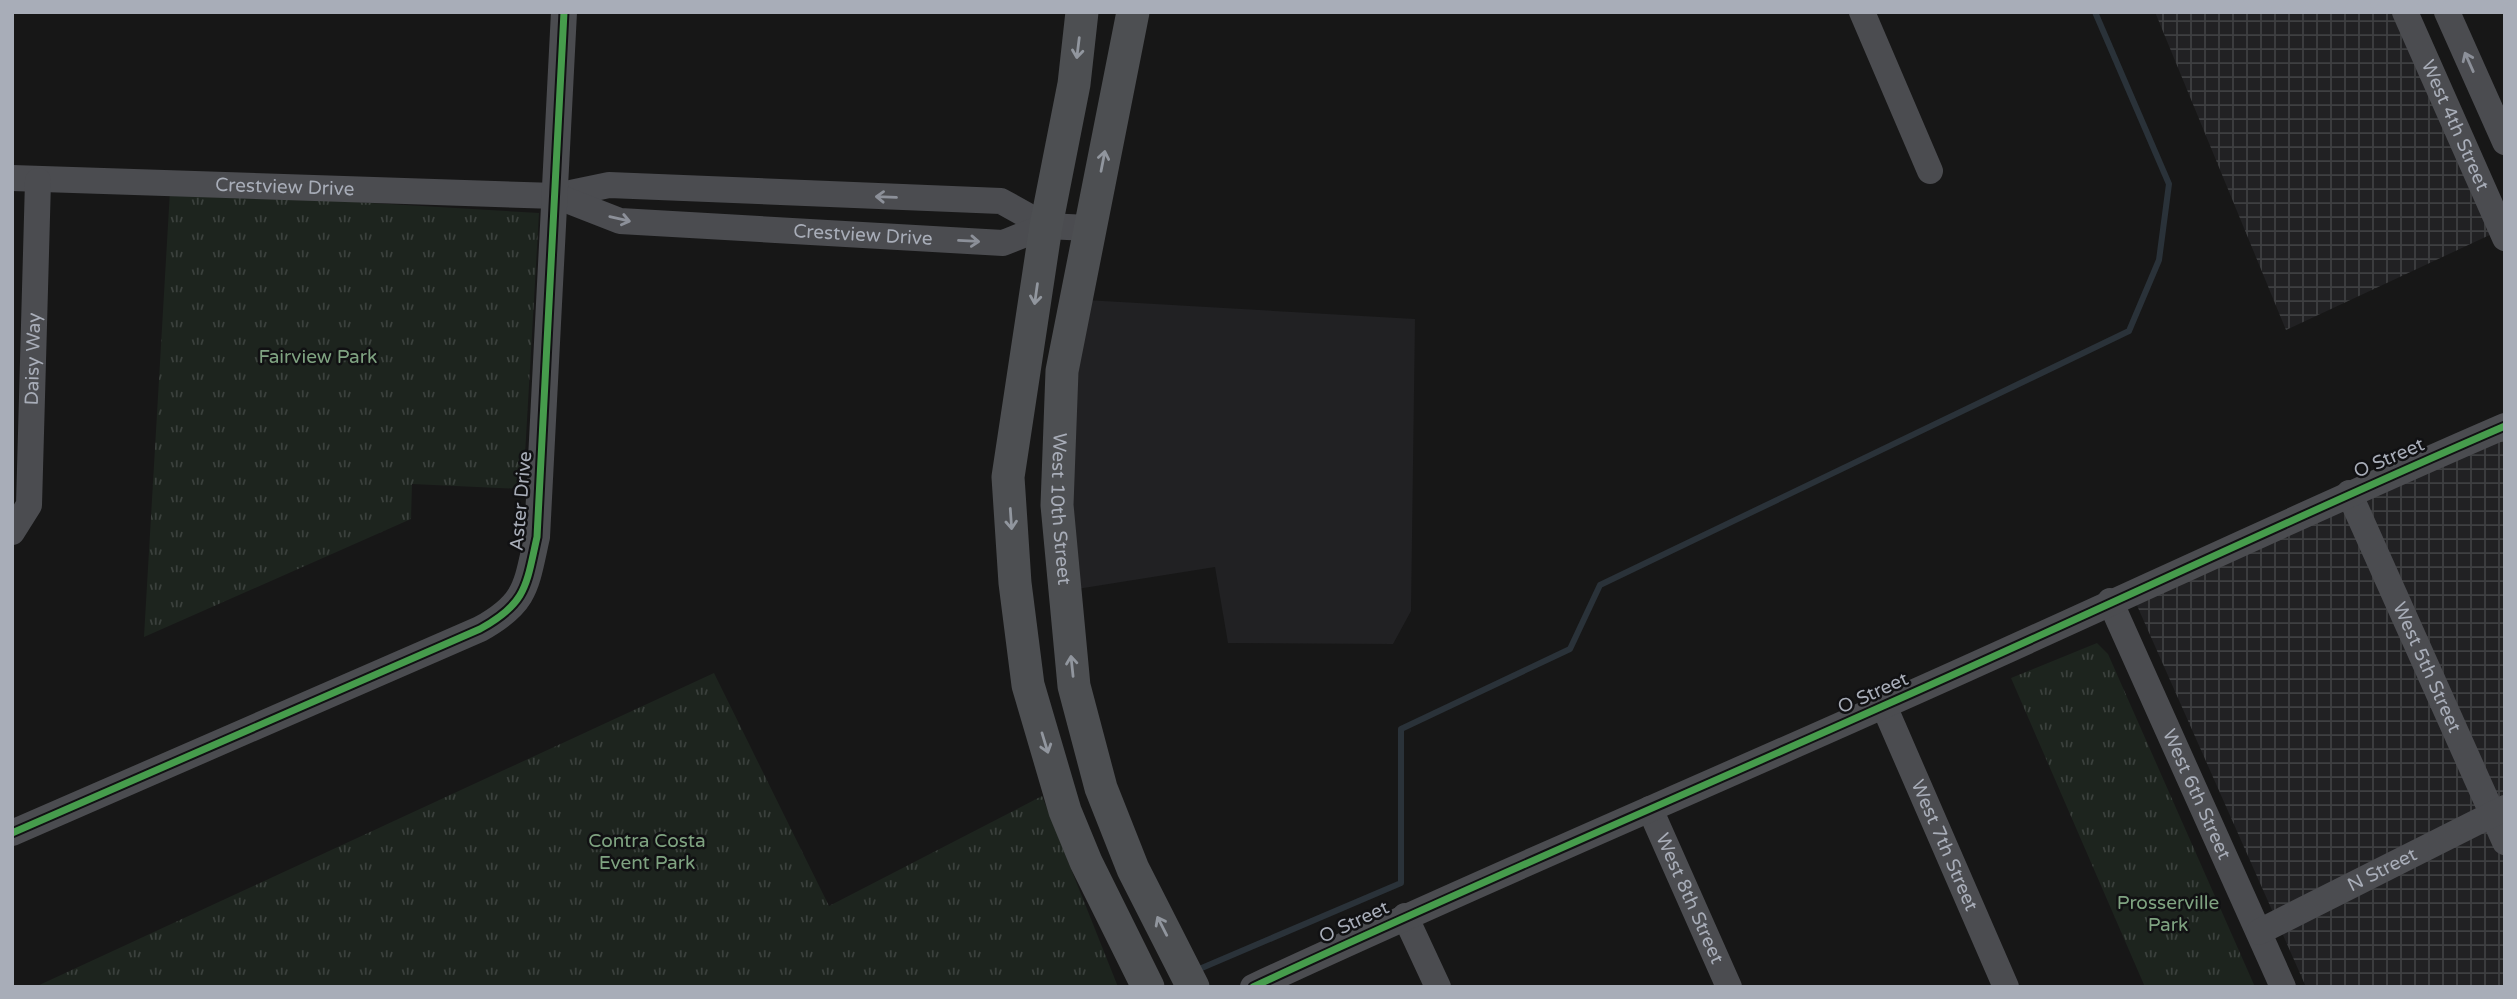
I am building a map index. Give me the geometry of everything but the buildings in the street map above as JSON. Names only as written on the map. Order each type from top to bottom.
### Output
[{"type":"main road","points":[[1083,12],[1074,84],[1046,226],[1009,477],[1015,583],[1028,685],[1065,811],[1086,862],[1148,987]]},
{"type":"main road","name":"West 10th Street","points":[[1133,12],[1062,371],[1058,491],[1074,686],[1101,788],[1133,869],[1193,987]]},
{"type":"street","name":"Aster Drive","points":[[12,832],[480,629],[508,614],[525,589],[537,537],[564,12]]},
{"type":"street","points":[[1862,12],[1930,171]]},
{"type":"street","name":"West 4th Street","points":[[2405,12],[2505,238]]},
{"type":"street","points":[[2447,12],[2505,142]]},
{"type":"street","name":"Crestview Drive","points":[[25,180],[556,196],[609,184],[1001,201],[1046,226]]},
{"type":"street","name":"Daisy Way","points":[[12,532],[29,505],[25,180]]},
{"type":"street","name":"Crestview Drive","points":[[556,196],[620,221],[1003,243],[1046,226],[1090,228]]},
{"type":"street","name":"O Street","points":[[1253,987],[1405,916],[1884,706],[2349,493],[2505,426]]},
{"type":"street","name":"West 5th Street","points":[[2349,493],[2498,810],[2505,842]]},
{"type":"street","name":"West 6th Street","points":[[2110,601],[2283,987]]},
{"type":"street","name":"West 7th Street","points":[[1884,706],[2006,987]]},
{"type":"street","name":"West 8th Street","points":[[1650,809],[1729,987]]},
{"type":"street","name":"N Street","points":[[2259,932],[2498,810]]},
{"type":"street","points":[[1405,916],[1438,987]]},
{"type":"shaded area","points":[[2155,12],[2396,12],[2494,233],[2286,330]]},
{"type":"shaded area","points":[[1086,300],[1415,319],[1411,611],[1393,644],[1228,643],[1215,567],[1071,590],[1067,442]]},
{"type":"shaded area","points":[[2505,437],[2505,987],[2306,987],[2135,601]]},
{"type":"green space","name":"Fairview Park","points":[[170,191],[539,213],[523,489],[412,484],[411,519],[144,637]]},
{"type":"green space","name":"Prosserville Park","points":[[2097,643],[2108,654],[2255,987],[2145,987],[2011,678]]},
{"type":"green space","name":"Contra Costa Event Park","points":[[714,673],[829,906],[1042,796],[1118,987],[35,987]]},
{"type":"waterway","points":[[1197,970],[1401,883],[1401,729],[1570,649],[1600,585],[2129,331],[2159,260],[2169,184],[2095,12]]},
{"type":"cycle path","points":[[12,833],[480,629],[507,611],[516,601],[527,581],[537,537],[564,12]]},
{"type":"cycle path","points":[[1253,987],[2505,426]]}]
